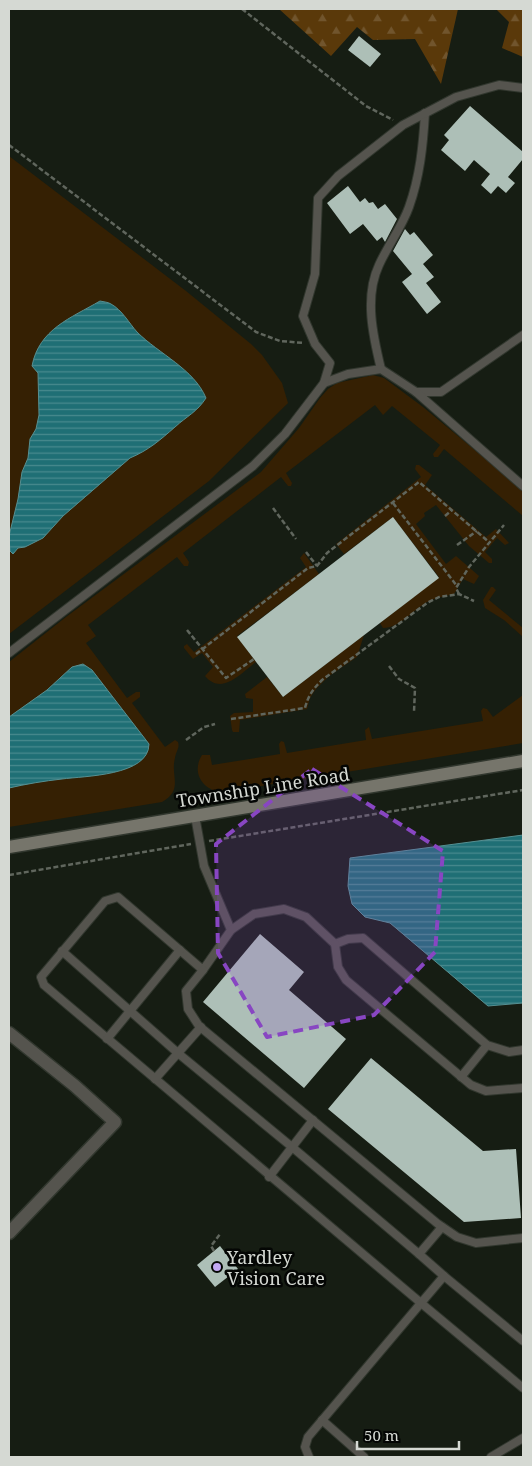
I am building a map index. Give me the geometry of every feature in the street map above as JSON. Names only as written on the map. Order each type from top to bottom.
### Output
[{"type":"street","name":"Township Line Road","points":[[9,846],[523,761]]},
{"type":"street","points":[[9,1033],[75,1086],[115,1122],[9,1233]]},
{"type":"lane","points":[[9,653],[253,466],[285,434],[324,383],[330,363],[315,344],[303,316],[315,274],[318,198],[338,176],[403,125],[456,97],[500,85],[523,88]]},
{"type":"lane","points":[[381,369],[374,341],[371,306],[374,283],[378,267],[408,209],[418,178],[425,113]]},
{"type":"lane","points":[[416,392],[441,392],[523,335]]},
{"type":"lane","points":[[324,383],[348,374],[381,369],[416,392],[523,486]]},
{"type":"lane","points":[[195,816],[204,866],[230,930]]},
{"type":"lane","points":[[203,970],[118,897],[106,901],[41,977],[44,985],[107,1039],[523,1388]]},
{"type":"lane","points":[[523,1088],[486,1091],[471,1085],[346,980],[338,967],[335,944],[306,917],[284,909],[254,914],[230,930],[203,970],[186,991],[188,1009],[202,1028],[442,1227],[457,1237],[476,1244],[523,1238]]},
{"type":"lane","points":[[335,944],[348,939],[362,938],[487,1045],[509,1052],[523,1050]]},
{"type":"lane","points":[[107,1039],[180,950]]},
{"type":"lane","points":[[62,952],[179,1054],[292,1146],[523,1341]]},
{"type":"lane","points":[[155,1079],[202,1028]]},
{"type":"lane","points":[[461,1077],[487,1045]]},
{"type":"lane","points":[[269,1176],[313,1120]]},
{"type":"lane","points":[[419,1254],[442,1227]]},
{"type":"lane","points":[[309,1457],[305,1447],[308,1437],[444,1276]]},
{"type":"lane","points":[[322,1420],[364,1457]]},
{"type":"lane","points":[[491,1457],[523,1438]]},
{"type":"path","points":[[242,9],[366,106],[403,125]]},
{"type":"path","points":[[9,145],[256,332],[280,341],[315,344]]},
{"type":"path","points":[[196,654],[308,568],[317,566],[328,553],[419,482],[490,543]]},
{"type":"path","points":[[393,502],[457,586],[459,594]]},
{"type":"path","points":[[273,508],[296,539]]},
{"type":"path","points":[[445,516],[452,510]]},
{"type":"path","points":[[457,586],[469,567],[504,525]]},
{"type":"path","points":[[457,545],[477,532]]},
{"type":"path","points":[[306,552],[317,566]]},
{"type":"path","points":[[231,720],[305,708],[313,688],[322,680],[416,610],[439,597],[459,594],[474,601]]},
{"type":"path","points":[[187,630],[226,678],[254,659]]},
{"type":"path","points":[[389,666],[399,679],[415,688],[414,712]]},
{"type":"path","points":[[186,740],[204,727],[215,724]]},
{"type":"path","points":[[9,875],[523,790]]},
{"type":"path","points":[[214,1251],[211,1246],[220,1234]]},
{"type":"highlighted area","points":[[312,769],[443,851],[435,952],[374,1015],[267,1037],[218,953],[216,844]]},
{"type":"shaded area","points":[[9,156],[186,291],[251,344],[262,355],[282,383],[288,403],[209,481],[9,634]]},
{"type":"shaded area","points":[[373,375],[384,378],[423,407],[523,490],[523,516],[444,449],[438,457],[434,457],[433,454],[440,445],[392,406],[383,415],[375,405],[286,473],[292,483],[291,486],[288,486],[281,477],[183,553],[189,562],[188,566],[184,566],[177,557],[88,625],[96,636],[86,643],[127,698],[136,692],[140,692],[140,697],[132,703],[165,747],[175,740],[178,742],[174,765],[175,782],[173,793],[162,802],[9,827],[9,662],[66,617],[261,472],[299,428],[328,389],[337,383]]},
{"type":"shaded area","points":[[416,465],[419,465],[432,475],[425,485],[486,537],[496,529],[509,543],[505,545],[497,538],[485,552],[492,559],[492,563],[489,563],[469,546],[436,505],[424,513],[425,516],[416,524],[446,564],[456,556],[479,576],[474,584],[463,579],[454,594],[427,602],[401,622],[383,628],[380,623],[439,577],[393,517],[344,554],[336,544],[421,477],[415,469]]},
{"type":"shaded area","points":[[304,553],[319,574],[237,636],[256,662],[231,681],[218,684],[211,682],[205,676],[213,667],[202,653],[193,659],[184,646],[187,644],[194,652],[306,567],[300,558]]},
{"type":"shaded area","points":[[491,587],[496,590],[489,600],[523,628],[523,637],[504,620],[485,608],[483,600]]},
{"type":"shaded area","points":[[364,635],[357,657],[329,676],[316,689],[310,698],[307,709],[240,720],[239,732],[233,732],[230,716],[234,713],[253,712],[253,699],[246,698],[245,694],[267,677],[283,697]]},
{"type":"shaded area","points":[[523,695],[523,743],[225,792],[206,786],[199,775],[199,762],[202,755],[210,755],[212,765],[280,754],[279,744],[281,741],[284,742],[287,753],[366,740],[365,730],[369,727],[372,739],[483,721],[481,711],[483,708],[487,709],[493,717]]},
{"type":"green space","points":[[279,9],[458,9],[441,84],[415,39],[373,40],[357,27],[331,56]]},
{"type":"green space","points":[[496,9],[523,9],[523,57],[502,48],[509,22]]},
{"type":"water","points":[[100,301],[110,303],[119,310],[137,332],[185,370],[206,398],[203,403],[159,440],[143,452],[130,458],[63,516],[43,538],[25,547],[18,548],[13,554],[10,551],[9,536],[22,472],[28,458],[30,439],[36,429],[39,415],[38,373],[32,366],[36,353],[49,334],[58,326]]},
{"type":"water","points":[[83,664],[92,670],[149,744],[146,755],[138,763],[114,772],[9,788],[9,717],[47,690],[72,667]]},
{"type":"water","points":[[523,835],[523,1003],[488,1006],[390,923],[365,917],[352,904],[348,886],[350,858]]},
{"type":"building","points":[[359,36],[381,54],[370,67],[348,50]]},
{"type":"building","points":[[470,106],[523,152],[523,159],[508,177],[515,183],[506,193],[498,186],[491,194],[481,185],[490,174],[474,160],[465,171],[441,150],[449,140],[444,135]]},
{"type":"building","points":[[348,186],[360,202],[365,198],[369,203],[373,202],[378,209],[385,204],[397,219],[385,242],[382,237],[377,241],[363,224],[350,234],[327,203]]},
{"type":"building","points":[[405,229],[410,235],[414,232],[433,255],[423,264],[434,277],[426,283],[441,302],[427,314],[402,282],[412,274],[393,251]]},
{"type":"building","points":[[393,517],[439,578],[283,697],[237,637]]},
{"type":"building","points":[[260,934],[304,972],[289,990],[346,1039],[304,1088],[203,1002]]},
{"type":"building","points":[[371,1058],[483,1151],[516,1149],[521,1218],[464,1222],[328,1109]]},
{"type":"building","name":"Yardley Vision Care","points":[[220,1246],[238,1269],[215,1287],[197,1265]]},
{"type":"place","name":"Yardley Vision Care","points":[[217,1267]]}]
